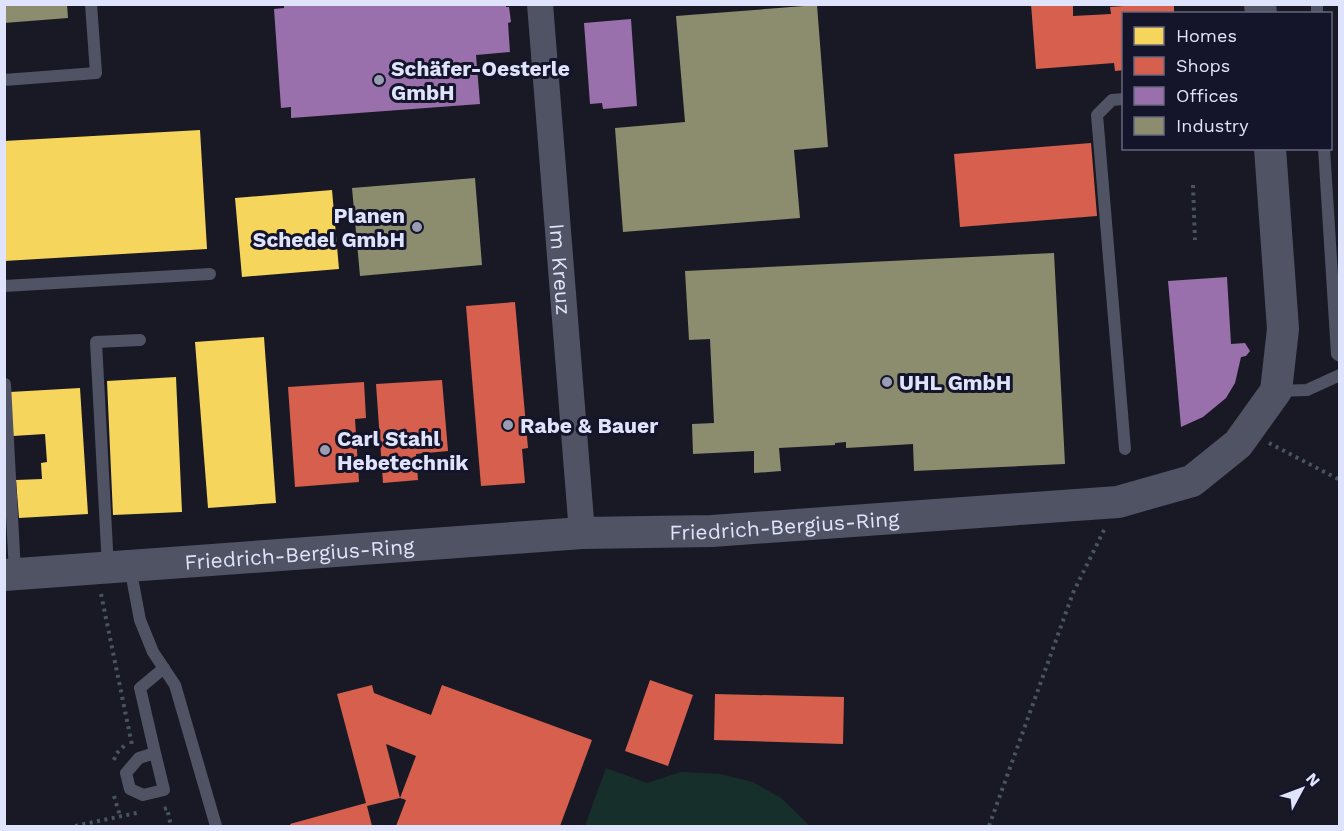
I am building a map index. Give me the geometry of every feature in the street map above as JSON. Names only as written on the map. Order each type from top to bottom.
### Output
[{"type":"street","name":"Im Kreuz","points":[[540,4],[582,533]]},
{"type":"street","name":"Friedrich-Bergius-Ring","points":[[10,575],[582,533],[712,531],[1119,502],[1192,481],[1238,444],[1276,391],[1283,329],[1270,150]]},
{"type":"lane","points":[[4,80],[96,73],[91,4]]},
{"type":"lane","points":[[1122,99],[1112,100],[1097,115],[1125,449]]},
{"type":"lane","points":[[1324,150],[1337,354],[1340,356]]},
{"type":"lane","points":[[4,286],[210,274]]},
{"type":"lane","points":[[140,340],[96,342],[111,568],[140,620],[153,652],[175,685],[216,826]]},
{"type":"lane","points":[[1276,391],[1307,390],[1340,375]]},
{"type":"lane","points":[[5,384],[10,575]]},
{"type":"lane","points":[[155,753],[139,758],[126,773],[129,789],[143,795],[164,790],[140,688],[164,668]]},
{"type":"path","points":[[1192,185],[1195,240]]},
{"type":"path","points":[[1247,431],[1340,480]]},
{"type":"path","points":[[989,826],[1073,593],[1119,502]]},
{"type":"path","points":[[111,568],[128,731],[139,758]]},
{"type":"path","points":[[155,810],[167,808],[171,826]]},
{"type":"path","points":[[75,826],[143,812]]},
{"type":"green space","points":[[606,768],[647,783],[681,772],[720,774],[753,782],[781,798],[810,826],[585,826]]},
{"type":"building: Homes","points":[[200,130],[207,249],[4,261],[4,141]]},
{"type":"building: Homes","points":[[332,190],[339,269],[242,277],[235,198]]},
{"type":"building: Homes","points":[[264,337],[276,503],[208,508],[195,342]]},
{"type":"building: Homes","points":[[176,377],[182,512],[113,515],[107,381]]},
{"type":"building: Homes","points":[[80,388],[88,514],[19,518],[16,480],[42,479],[41,463],[47,462],[45,434],[13,436],[10,392]]},
{"type":"building: Shops","points":[[1031,4],[1073,4],[1073,16],[1111,14],[1110,7],[1174,4],[1174,12],[1122,12],[1122,70],[1115,71],[1114,63],[1036,69]]},
{"type":"building: Shops","points":[[1091,143],[1097,216],[960,227],[954,154]]},
{"type":"building: Shops","points":[[515,302],[528,448],[522,449],[525,483],[481,486],[466,306]]},
{"type":"building: Shops","points":[[442,380],[448,451],[416,454],[418,480],[383,483],[376,384]]},
{"type":"building: Shops","name":"Carl Stahl Hebetechnik","points":[[364,382],[366,418],[355,419],[359,482],[295,487],[288,387]]},
{"type":"building: Shops","points":[[650,680],[693,695],[668,766],[625,751]]},
{"type":"building: Shops","points":[[372,685],[374,693],[431,715],[442,685],[592,740],[560,826],[396,826],[406,800],[400,798],[367,806],[372,826],[291,826],[290,824],[366,803],[337,694]],"holes":[[[386,744],[416,756],[400,798]]]},
{"type":"building: Shops","points":[[715,694],[844,697],[843,744],[714,740]]},
{"type":"building: Offices","name":"Schäfer-Oesterle GmbH","points":[[284,4],[506,4],[506,7],[509,7],[511,22],[508,23],[510,52],[476,55],[480,104],[291,118],[291,107],[281,108],[274,9],[284,8]]},
{"type":"building: Offices","points":[[631,19],[637,106],[603,109],[602,103],[590,104],[584,23]]},
{"type":"building: Offices","points":[[1227,277],[1231,344],[1245,343],[1250,351],[1246,356],[1241,357],[1235,383],[1226,398],[1203,417],[1181,427],[1168,281]]},
{"type":"building: Industry","points":[[4,4],[67,4],[68,18],[4,23]]},
{"type":"building: Industry","points":[[817,5],[828,147],[794,150],[800,218],[623,232],[615,128],[685,122],[676,16]]},
{"type":"building: Industry","name":"Planen Schedel GmbH","points":[[475,178],[482,265],[360,276],[352,188]]},
{"type":"building: Industry","name":"UHL GmbH","points":[[1054,253],[1065,464],[914,471],[913,444],[846,448],[846,442],[835,443],[835,445],[779,448],[781,471],[754,473],[754,451],[693,454],[692,424],[714,423],[710,339],[689,340],[685,271]]},
{"type":"place","name":"Schäfer-Oesterle GmbH","points":[[379,80]]},
{"type":"place","name":"Planen Schedel GmbH","points":[[417,227]]},
{"type":"place","name":"UHL GmbH","points":[[887,382]]},
{"type":"place","name":"Rabe & Bauer","points":[[508,425]]},
{"type":"place","name":"Carl Stahl Hebetechnik","points":[[325,450]]}]
